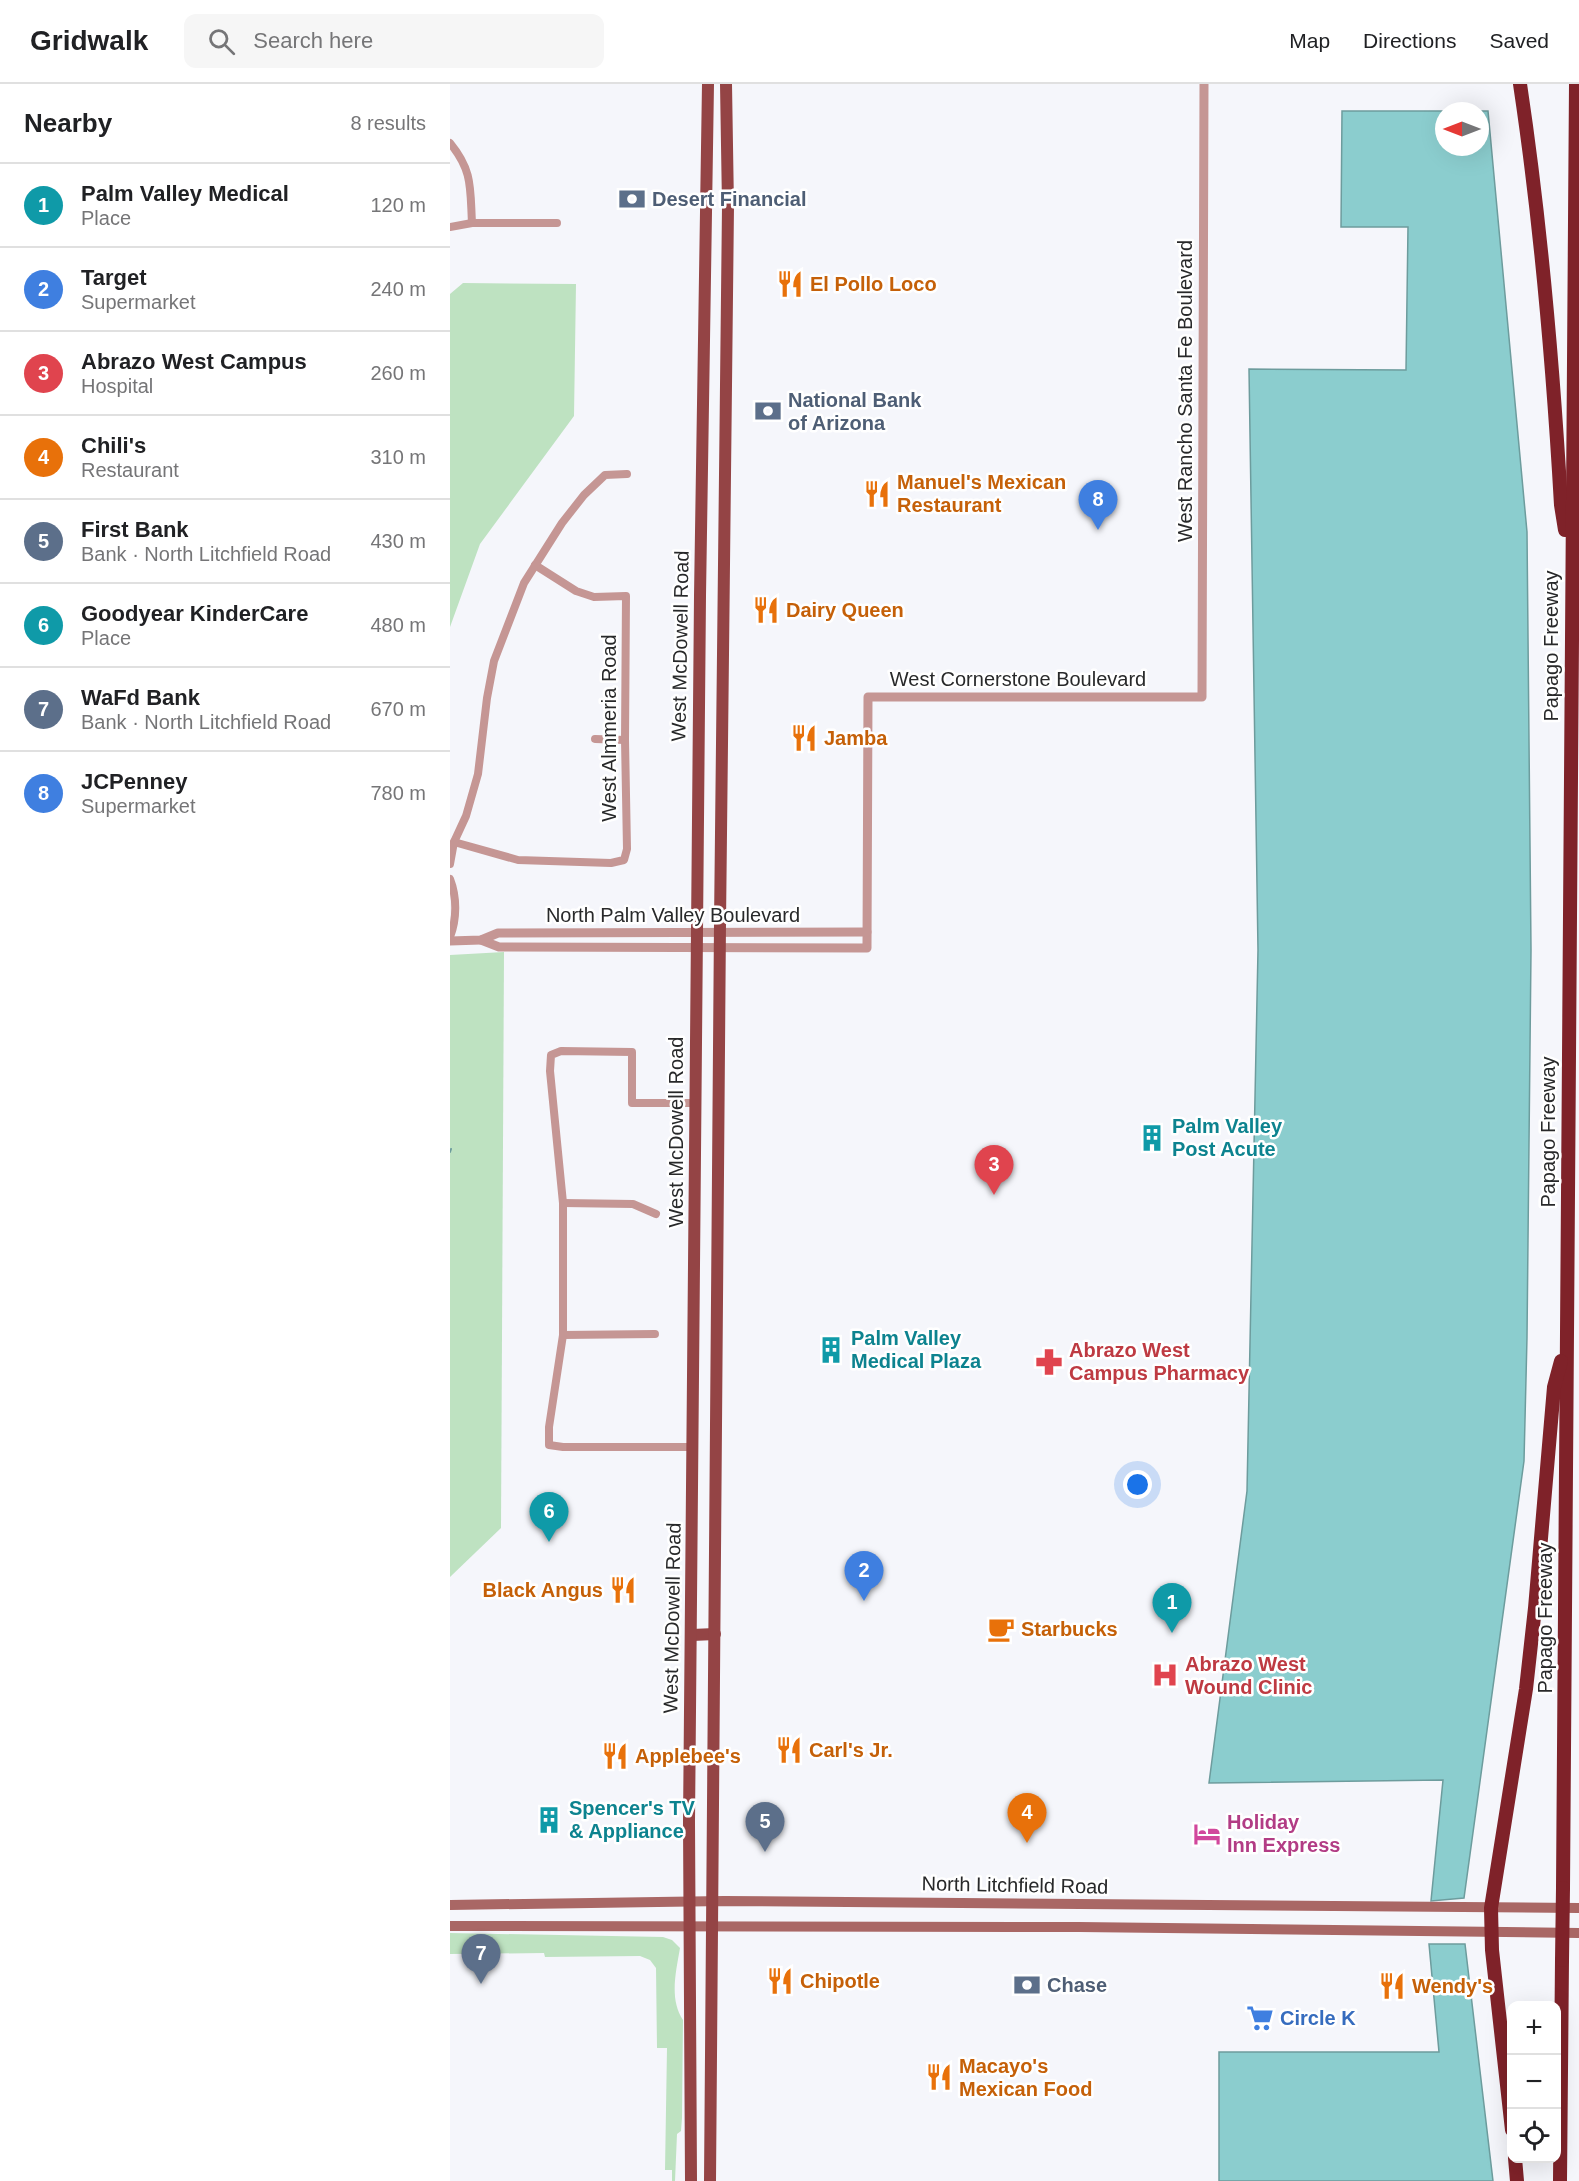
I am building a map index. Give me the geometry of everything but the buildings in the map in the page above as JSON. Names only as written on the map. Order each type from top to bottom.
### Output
[{"type":"highway","points":[[1520,84],[1545,281],[1561,505],[1571,565]]},
{"type":"highway","name":"Papago Freeway","points":[[1560,2181],[1576,84]]},
{"type":"highway","points":[[1510,2109],[1491,1933],[1491,1908],[1530,1658],[1554,1387],[1566,1341]]},
{"type":"highway","points":[[1515,2163],[1517,2181]]},
{"type":"main road","name":"West McDowell Road","points":[[691,2181],[689,1901],[697,934],[708,84]]},
{"type":"main road","points":[[710,2181],[728,183],[726,84]]},
{"type":"main road","points":[[703,450],[725,450]]},
{"type":"main road","points":[[692,1635],[715,1635]]},
{"type":"main road","name":"North Litchfield Road","points":[[450,1905],[713,1901],[1579,1908]]},
{"type":"main road","name":"North Litchfield Road","points":[[450,1926],[1101,1927],[1579,1933]]},
{"type":"street","name":"West Rancho Santa Fe Boulevard","points":[[1202,698],[1204,84]]},
{"type":"street","points":[[450,142],[465,165],[470,179],[471,223]]},
{"type":"street","points":[[450,227],[471,223],[556,223]]},
{"type":"street","points":[[450,864],[454,842],[466,816],[478,774],[494,661],[524,583],[562,523],[584,495],[605,476],[627,474]]},
{"type":"street","name":"West Almmeria Road","points":[[454,842],[518,860],[611,863],[624,860],[627,849],[626,596],[594,597],[576,591],[535,565]]},
{"type":"street","name":"West Cornerstone Boulevard","points":[[867,948],[868,697],[1202,698]]},
{"type":"street","points":[[595,739],[625,740]]},
{"type":"street","points":[[450,879],[455,891],[454,927],[450,939]]},
{"type":"street","name":"North Palm Valley Boulevard","points":[[481,940],[498,933],[867,933]]},
{"type":"street","name":"North Palm Valley Boulevard","points":[[450,939],[481,940],[499,947],[867,948]]},
{"type":"street","points":[[694,1447],[563,1447],[549,1445],[549,1427],[563,1335],[563,1203],[550,1055],[561,1051],[632,1052],[632,1102],[696,1103]]},
{"type":"street","points":[[563,1203],[633,1204],[656,1214]]},
{"type":"street","points":[[563,1335],[655,1334]]},
{"type":"green space","points":[[463,283],[576,284],[574,416],[480,544],[450,627],[450,294]]},
{"type":"green space","points":[[504,952],[501,1528],[450,1577],[450,955]]},
{"type":"green space","points":[[450,1933],[663,1937],[672,1940],[680,1948],[675,1994],[683,2020],[682,2118],[681,2131],[677,2134],[675,2181],[672,2181],[672,2170],[665,2170],[667,2048],[657,2048],[656,1968],[650,1960],[640,1956],[545,1957],[544,1953],[450,1954]]},
{"type":"water","points":[[1342,111],[1435,111],[1435,156],[1489,156],[1489,122],[1527,532],[1531,950],[1524,1461],[1464,1898],[1431,1901],[1443,1780],[1209,1783],[1247,1491],[1258,950],[1249,369],[1406,370],[1408,227],[1341,227]]},
{"type":"water","points":[[1429,1944],[1465,1944],[1493,2181],[1219,2181],[1219,2052],[1439,2052]]},
{"type":"place","name":"Desert Financial","points":[[632,199]]},
{"type":"place","name":"El Pollo Loco","points":[[790,284]]},
{"type":"place","name":"National Bank of Arizona","points":[[768,411]]},
{"type":"place","name":"Manuel's Mexican Restaurant","points":[[877,494]]},
{"type":"place","name":"JCPenney","points":[[1098,530]]},
{"type":"place","name":"Dairy Queen","points":[[766,610]]},
{"type":"place","name":"Jamba","points":[[804,738]]},
{"type":"place","name":"Palm Valley Post Acute","points":[[1152,1138]]},
{"type":"place","name":"Abrazo West Campus","points":[[994,1195]]},
{"type":"place","name":"Palm Valley Medical Plaza","points":[[831,1350]]},
{"type":"place","name":"Abrazo West Campus Pharmacy","points":[[1049,1362]]},
{"type":"place","name":"Goodyear KinderCare","points":[[549,1542]]},
{"type":"place","name":"Black Angus","points":[[623,1590]]},
{"type":"place","name":"Target","points":[[864,1601]]},
{"type":"place","name":"Starbucks","points":[[1001,1629]]},
{"type":"place","name":"Palm Valley Medical","points":[[1172,1633]]},
{"type":"place","name":"Abrazo West Wound Clinic","points":[[1165,1675]]},
{"type":"place","name":"Carl's Jr.","points":[[789,1750]]},
{"type":"place","name":"Applebee's","points":[[615,1756]]},
{"type":"place","name":"Spencer's TV & Appliance","points":[[549,1820]]},
{"type":"place","name":"Holiday Inn Express","points":[[1207,1834]]},
{"type":"place","name":"Chili's","points":[[1027,1843]]},
{"type":"place","name":"First Bank","points":[[765,1852]]},
{"type":"place","name":"Chipotle","points":[[780,1981]]},
{"type":"place","name":"WaFd Bank","points":[[481,1984]]},
{"type":"place","name":"Chase","points":[[1027,1985]]},
{"type":"place","name":"Wendy's","points":[[1392,1986]]},
{"type":"place","name":"Circle K","points":[[1260,2018]]},
{"type":"place","name":"Macayo's Mexican Food","points":[[939,2077]]}]
